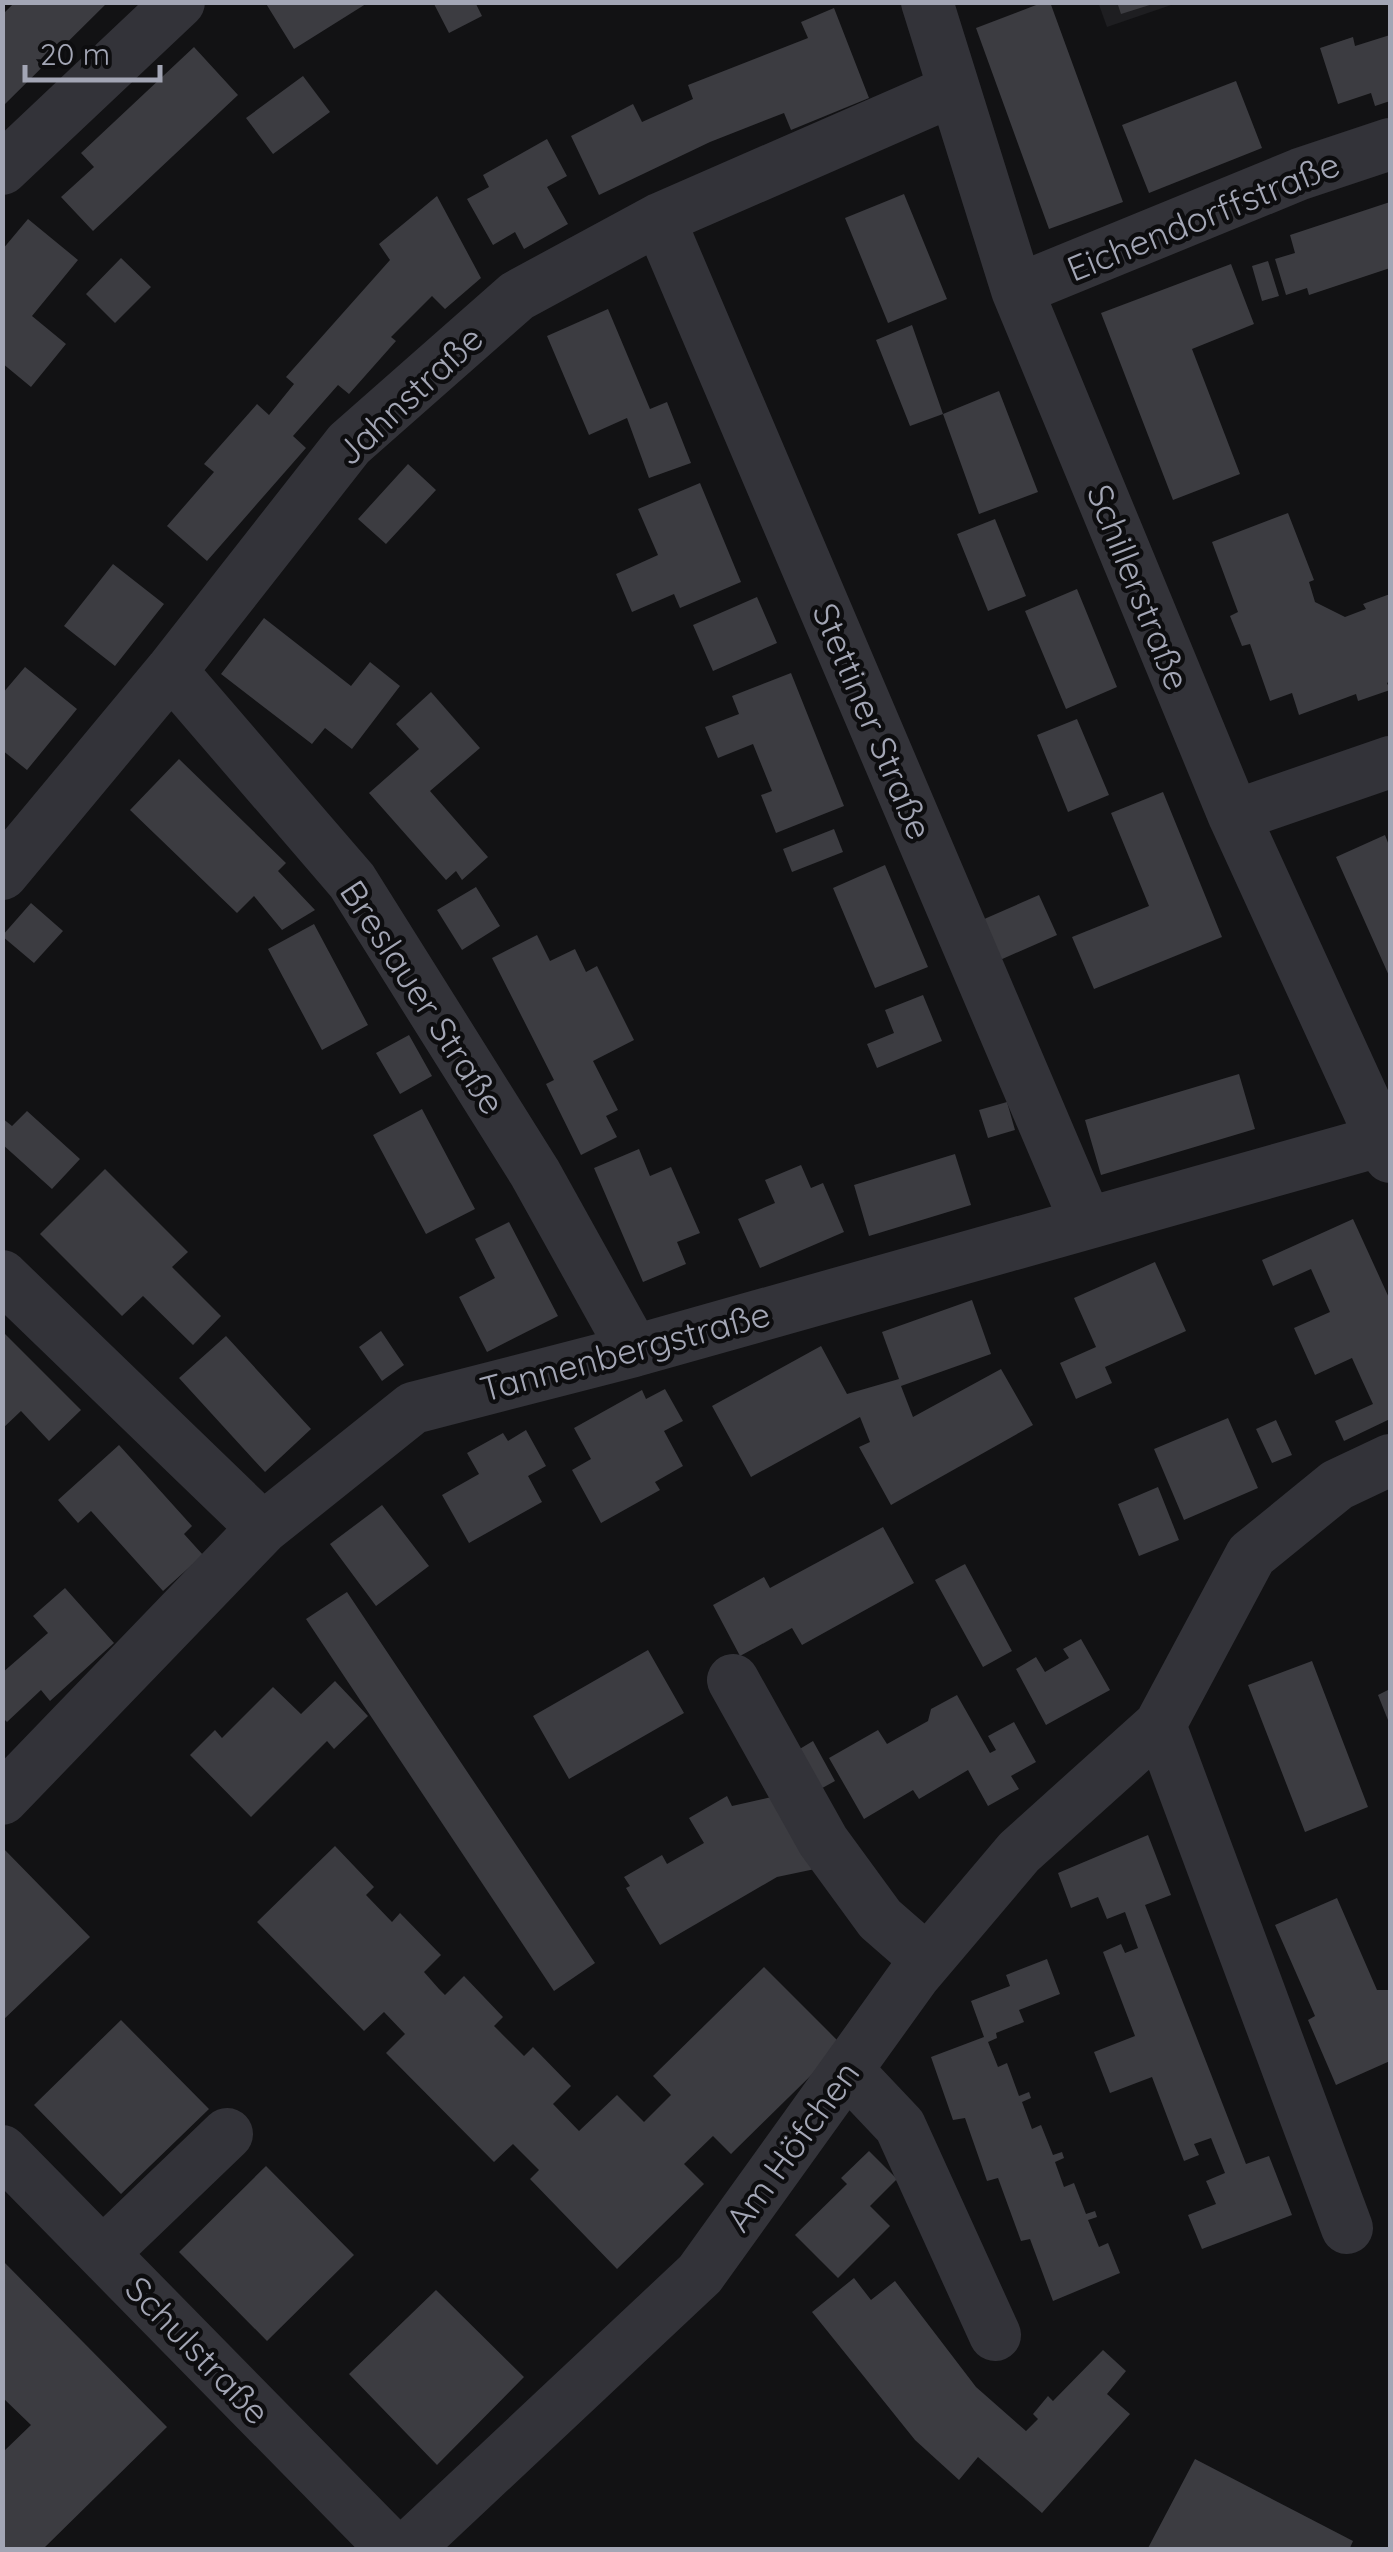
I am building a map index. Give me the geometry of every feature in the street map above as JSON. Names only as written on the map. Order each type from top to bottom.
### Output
[{"type":"street","points":[[2,169],[180,2]]},
{"type":"street","name":"Schillerstraße","points":[[927,2],[1017,290],[1234,816],[1387,1148]]},
{"type":"street","name":"Jahnstraße","points":[[2,874],[171,672],[349,444],[516,296],[659,219],[952,91]]},
{"type":"street","name":"Eichendorffstraße","points":[[1017,290],[1300,174],[1390,144]]},
{"type":"street","name":"Stettiner Straße","points":[[659,219],[1086,1222]]},
{"type":"street","name":"Breslauer Straße","points":[[171,672],[352,882],[535,1173],[634,1351]]},
{"type":"street","points":[[1234,816],[1390,762]]},
{"type":"street","name":"Tannenbergstraße","points":[[2,1799],[264,1528],[413,1408],[634,1351],[1086,1222],[1387,1148]]},
{"type":"street","points":[[2,1276],[264,1528]]},
{"type":"street","name":"Am Höfchen","points":[[406,2550],[700,2274],[928,1960],[1019,1852],[1160,1724],[1251,1555],[1337,1485],[1390,1460]]},
{"type":"street","points":[[733,1680],[823,1841],[880,1920],[928,1960]]},
{"type":"street","points":[[1160,1724],[1346,2228]]},
{"type":"street","points":[[847,2070],[900,2126],[996,2334]]},
{"type":"street","points":[[103,2253],[227,2134]]},
{"type":"street","name":"Schulstraße","points":[[2,2151],[394,2550]]},
{"type":"shaded area","points":[[1098,2],[1177,3],[1107,27]]},
{"type":"building","points":[[15,2],[108,2],[2,107],[2,15]]},
{"type":"building","points":[[265,2],[369,2],[294,49]]},
{"type":"building","points":[[433,2],[475,2],[482,16],[449,33]]},
{"type":"building","points":[[1050,2],[1123,202],[1049,229],[976,28]]},
{"type":"building","points":[[1117,2],[1156,2],[1156,3],[1121,14]]},
{"type":"building","points":[[834,8],[869,98],[791,130],[784,113],[710,142],[599,195],[571,136],[633,104],[642,122],[693,99],[688,85],[808,38],[801,22]]},
{"type":"building","points":[[1390,35],[1390,101],[1375,106],[1371,93],[1338,104],[1320,48],[1353,37],[1355,46]]},
{"type":"building","points":[[194,47],[238,95],[93,231],[61,197],[94,167],[81,153]]},
{"type":"building","points":[[303,76],[330,112],[273,154],[246,118]]},
{"type":"building","points":[[1236,81],[1262,148],[1149,193],[1122,125]]},
{"type":"building","points":[[547,139],[567,176],[547,187],[568,224],[524,249],[515,232],[493,245],[467,199],[489,187],[483,175]]},
{"type":"building","points":[[904,194],[947,299],[888,323],[845,218]]},
{"type":"building","points":[[437,196],[481,278],[445,309],[432,296],[391,337],[396,341],[349,394],[338,385],[293,436],[306,448],[207,561],[167,526],[214,472],[204,464],[257,404],[269,415],[294,384],[286,377],[390,260],[379,244]]},
{"type":"building","points":[[1390,202],[1390,268],[1309,295],[1307,288],[1286,295],[1275,259],[1295,253],[1290,235]]},
{"type":"building","points":[[28,219],[78,260],[32,316],[66,344],[31,387],[2,363],[2,250]]},
{"type":"building","points":[[121,258],[151,287],[115,323],[86,294]]},
{"type":"building","points":[[1268,261],[1279,296],[1262,301],[1252,266]]},
{"type":"building","points":[[1231,264],[1254,324],[1192,349],[1240,474],[1173,500],[1101,313]]},
{"type":"building","points":[[608,309],[650,409],[667,402],[691,463],[649,478],[627,418],[589,435],[547,336]]},
{"type":"building","points":[[912,325],[943,414],[910,426],[876,340]]},
{"type":"building","points":[[999,391],[1038,492],[979,514],[943,414]]},
{"type":"building","points":[[408,464],[436,490],[386,544],[358,519]]},
{"type":"building","points":[[700,483],[741,582],[680,608],[674,594],[632,612],[616,574],[658,555],[638,509]]},
{"type":"building","points":[[1288,513],[1314,580],[1309,582],[1315,602],[1345,617],[1366,609],[1363,604],[1390,594],[1390,690],[1358,701],[1356,694],[1299,715],[1292,693],[1270,701],[1250,644],[1242,646],[1230,616],[1238,612],[1212,542]]},
{"type":"building","points":[[995,519],[1026,596],[988,611],[957,534]]},
{"type":"building","points":[[113,564],[164,604],[115,666],[64,626]]},
{"type":"building","points":[[1077,589],[1117,687],[1066,709],[1025,611]]},
{"type":"building","points":[[757,597],[777,643],[713,671],[693,625]]},
{"type":"building","points":[[264,618],[351,686],[370,662],[400,686],[352,749],[325,728],[312,744],[221,674]]},
{"type":"building","points":[[25,667],[77,709],[27,770],[2,750],[2,694]]},
{"type":"building","points":[[791,673],[844,806],[776,833],[761,795],[772,791],[753,744],[718,758],[705,727],[739,714],[732,696]]},
{"type":"building","points":[[431,692],[480,748],[430,791],[488,857],[462,880],[456,871],[446,880],[369,793],[419,749],[396,724]]},
{"type":"building","points":[[1077,719],[1109,795],[1068,812],[1037,735]]},
{"type":"building","points":[[179,759],[286,863],[278,871],[315,910],[282,930],[254,896],[237,913],[130,810]]},
{"type":"building","points":[[1163,792],[1222,937],[1094,989],[1072,937],[1149,906],[1111,813]]},
{"type":"building","points":[[834,829],[843,852],[792,872],[783,849]]},
{"type":"building","points":[[1385,835],[1390,848],[1390,978],[1336,857]]},
{"type":"building","points":[[885,865],[928,967],[875,988],[833,888]]},
{"type":"building","points":[[476,887],[500,926],[462,950],[437,910]]},
{"type":"building","points":[[1039,895],[1057,935],[1000,960],[982,920]]},
{"type":"building","points":[[31,903],[63,931],[34,963],[2,936]]},
{"type":"building","points":[[314,924],[368,1025],[322,1050],[268,949]]},
{"type":"building","points":[[537,935],[550,961],[575,949],[586,972],[597,966],[634,1040],[593,1061],[618,1110],[606,1116],[617,1137],[581,1155],[546,1084],[554,1080],[492,958]]},
{"type":"building","points":[[923,995],[942,1041],[877,1068],[867,1044],[894,1033],[885,1010]]},
{"type":"building","points":[[409,1035],[432,1076],[400,1094],[376,1053]]},
{"type":"building","points":[[1239,1074],[1255,1129],[1101,1175],[1085,1120]]},
{"type":"building","points":[[1007,1102],[1015,1130],[988,1138],[979,1110]]},
{"type":"building","points":[[422,1109],[475,1209],[426,1234],[373,1135]]},
{"type":"building","points":[[27,1111],[80,1159],[52,1189],[2,1144],[2,1118],[12,1126]]},
{"type":"building","points":[[639,1149],[650,1176],[671,1167],[700,1233],[677,1242],[686,1264],[643,1282],[594,1168]]},
{"type":"building","points":[[955,1154],[971,1205],[869,1236],[854,1185]]},
{"type":"building","points":[[801,1165],[811,1188],[823,1183],[844,1232],[760,1268],[738,1219],[775,1203],[765,1180]]},
{"type":"building","points":[[105,1169],[188,1252],[172,1267],[221,1316],[193,1345],[143,1296],[122,1316],[40,1234]]},
{"type":"building","points":[[1353,1219],[1390,1300],[1390,1419],[1344,1441],[1335,1421],[1373,1404],[1352,1358],[1315,1375],[1294,1328],[1330,1312],[1311,1269],[1273,1286],[1262,1260]]},
{"type":"building","points":[[509,1222],[558,1316],[487,1352],[459,1297],[495,1278],[475,1239]]},
{"type":"building","points":[[1155,1262],[1186,1331],[1105,1367],[1112,1383],[1076,1399],[1060,1363],[1096,1347],[1074,1298]]},
{"type":"building","points":[[972,1300],[991,1354],[901,1386],[913,1417],[1001,1369],[1033,1425],[891,1505],[859,1447],[870,1442],[860,1417],[751,1477],[712,1406],[821,1346],[847,1394],[899,1379],[882,1332]]},
{"type":"building","points":[[2,1331],[81,1410],[49,1441],[21,1411],[2,1429]]},
{"type":"building","points":[[381,1331],[404,1365],[382,1381],[359,1347]]},
{"type":"building","points":[[226,1336],[311,1429],[265,1472],[179,1378]]},
{"type":"building","points":[[665,1389],[683,1421],[664,1431],[683,1466],[655,1482],[660,1490],[601,1523],[572,1470],[591,1459],[574,1428],[642,1390],[646,1399]]},
{"type":"building","points":[[1228,1418],[1258,1488],[1184,1520],[1154,1449]]},
{"type":"building","points":[[1276,1420],[1292,1455],[1272,1463],[1256,1429]]},
{"type":"building","points":[[526,1430],[546,1466],[528,1476],[542,1502],[469,1543],[442,1495],[479,1474],[467,1453],[503,1433],[508,1441]]},
{"type":"building","points":[[119,1445],[192,1526],[184,1534],[203,1555],[163,1591],[91,1511],[78,1523],[58,1500]]},
{"type":"building","points":[[1158,1487],[1179,1540],[1139,1556],[1118,1504]]},
{"type":"building","points":[[382,1505],[429,1566],[376,1606],[330,1544]]},
{"type":"building","points":[[883,1527],[914,1583],[802,1645],[792,1628],[740,1656],[713,1605],[764,1577],[770,1588]]},
{"type":"building","points":[[965,1564],[1012,1651],[983,1667],[935,1580]]},
{"type":"building","points":[[65,1588],[114,1643],[50,1701],[41,1690],[7,1722],[2,1717],[2,1673],[48,1633],[33,1616]]},
{"type":"building","points":[[347,1592],[595,1963],[554,1991],[306,1619]]},
{"type":"building","points":[[1081,1639],[1110,1690],[1046,1725],[1016,1669],[1036,1657],[1045,1672],[1069,1658],[1063,1649]]},
{"type":"building","points":[[648,1650],[684,1713],[569,1779],[533,1716]]},
{"type":"building","points":[[1312,1661],[1368,1807],[1305,1832],[1248,1685]]},
{"type":"building","points":[[335,1681],[368,1716],[334,1749],[327,1741],[251,1817],[190,1755],[215,1730],[222,1738],[273,1687],[301,1714]]},
{"type":"building","points":[[1390,1689],[1390,1725],[1378,1695]]},
{"type":"building","points":[[957,1695],[990,1753],[996,1750],[988,1736],[1014,1722],[1036,1762],[1011,1776],[1019,1789],[988,1806],[968,1770],[919,1799],[913,1790],[864,1819],[829,1758],[878,1730],[887,1744],[928,1721],[931,1709]]},
{"type":"building","points":[[813,1741],[835,1781],[815,1792],[793,1753]]},
{"type":"building","points":[[780,1795],[815,1869],[777,1877],[660,1945],[626,1888],[630,1886],[624,1877],[662,1855],[667,1864],[704,1843],[689,1818],[727,1796],[732,1806]]},
{"type":"building","points":[[1148,1835],[1171,1895],[1145,1905],[1246,2164],[1269,2156],[1292,2215],[1202,2249],[1188,2215],[1216,2204],[1206,2181],[1225,2173],[1211,2138],[1194,2144],[1199,2155],[1184,2161],[1152,2077],[1110,2093],[1094,2052],[1135,2036],[1103,1952],[1121,1944],[1125,1953],[1138,1948],[1125,1912],[1107,1919],[1098,1897],[1071,1908],[1058,1873]]},
{"type":"building","points":[[335,1846],[374,1887],[366,1895],[392,1922],[400,1913],[441,1955],[424,1972],[439,1989],[445,1995],[464,1976],[503,2017],[494,2026],[524,2056],[533,2047],[571,2086],[553,2104],[579,2131],[617,2095],[644,2122],[671,2095],[653,2076],[764,1967],[842,2045],[731,2154],[713,2136],[684,2164],[704,2184],[617,2269],[530,2179],[539,2170],[513,2144],[494,2162],[386,2053],[405,2034],[384,2012],[364,2031],[257,1922]]},
{"type":"building","points":[[2,1847],[90,1937],[2,2021]]},
{"type":"building","points":[[1337,1898],[1377,1990],[1390,1990],[1390,2061],[1336,2085],[1308,2020],[1315,2016],[1275,1925]]},
{"type":"building","points":[[1047,1959],[1060,1994],[1019,2010],[1024,2022],[996,2033],[997,2038],[988,2042],[998,2067],[1007,2063],[1019,2096],[1029,2092],[1031,2098],[1022,2102],[1032,2129],[1041,2125],[1053,2155],[1062,2152],[1064,2158],[1055,2162],[1064,2187],[1074,2183],[1086,2214],[1095,2211],[1097,2217],[1088,2220],[1099,2247],[1108,2243],[1120,2273],[1053,2301],[1030,2239],[1021,2241],[998,2178],[987,2181],[965,2118],[953,2120],[931,2057],[984,2037],[971,2001],[1010,1986],[1006,1975]]},
{"type":"building","points":[[121,2020],[209,2109],[121,2194],[34,2105]]},
{"type":"building","points":[[869,2151],[897,2179],[870,2206],[890,2226],[838,2278],[795,2235],[847,2184],[841,2178]]},
{"type":"building","points":[[266,2166],[354,2255],[267,2341],[179,2252]]},
{"type":"building","points":[[2,2260],[167,2427],[42,2550],[2,2550],[2,2453],[31,2425],[2,2397]]},
{"type":"building","points":[[854,2278],[871,2300],[895,2281],[976,2387],[1026,2431],[1038,2419],[1033,2414],[1048,2396],[1053,2401],[1103,2350],[1126,2371],[1107,2394],[1130,2414],[1042,2513],[978,2457],[959,2480],[915,2440],[812,2312]]},
{"type":"building","points":[[436,2290],[524,2377],[437,2465],[349,2374]]},
{"type":"building","points":[[1195,2459],[1353,2541],[1349,2550],[1147,2550]]}]
